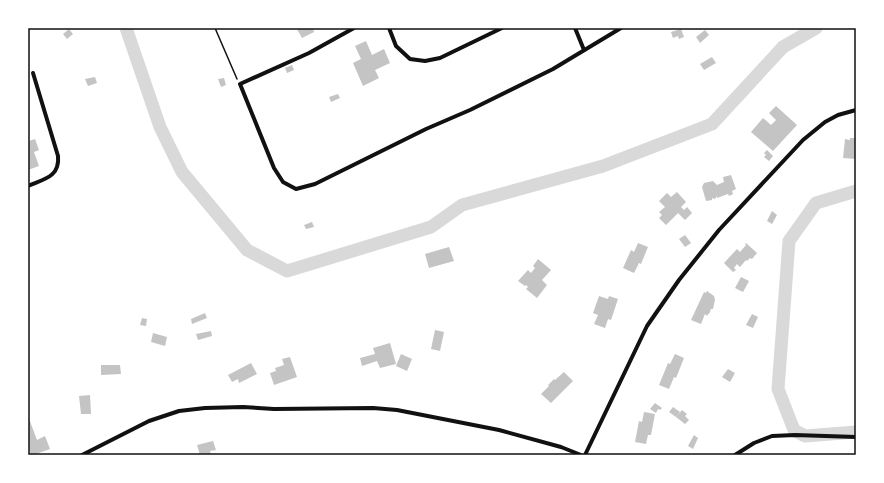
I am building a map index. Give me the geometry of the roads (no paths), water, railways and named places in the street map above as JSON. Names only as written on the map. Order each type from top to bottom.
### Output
[{"type":"street","points":[[354,28],[309,53],[240,84],[274,168],[283,182],[296,189],[315,184],[426,129],[470,110],[553,68],[621,28]]},
{"type":"street","points":[[389,28],[396,46],[410,59],[425,62],[440,58],[502,28]]},
{"type":"street","points":[[575,28],[584,50]]},
{"type":"street","points":[[28,186],[50,176],[59,164],[58,156],[33,73]]},
{"type":"street","points":[[585,455],[647,326],[679,280],[719,230],[803,140],[825,122],[838,115],[856,110]]},
{"type":"street","points":[[82,455],[150,421],[179,411],[205,408],[243,407],[274,409],[374,408],[397,410],[499,430],[561,447],[581,455]]},
{"type":"street","points":[[735,455],[754,443],[772,436],[795,435],[856,437]]},
{"type":"waterway","points":[[126,28],[160,127],[182,172],[247,250],[287,271],[431,227],[462,205],[603,166],[712,124],[783,47],[816,28]]},
{"type":"waterway","points":[[856,191],[816,203],[789,241],[778,389],[794,430],[805,436],[856,432]]}]
